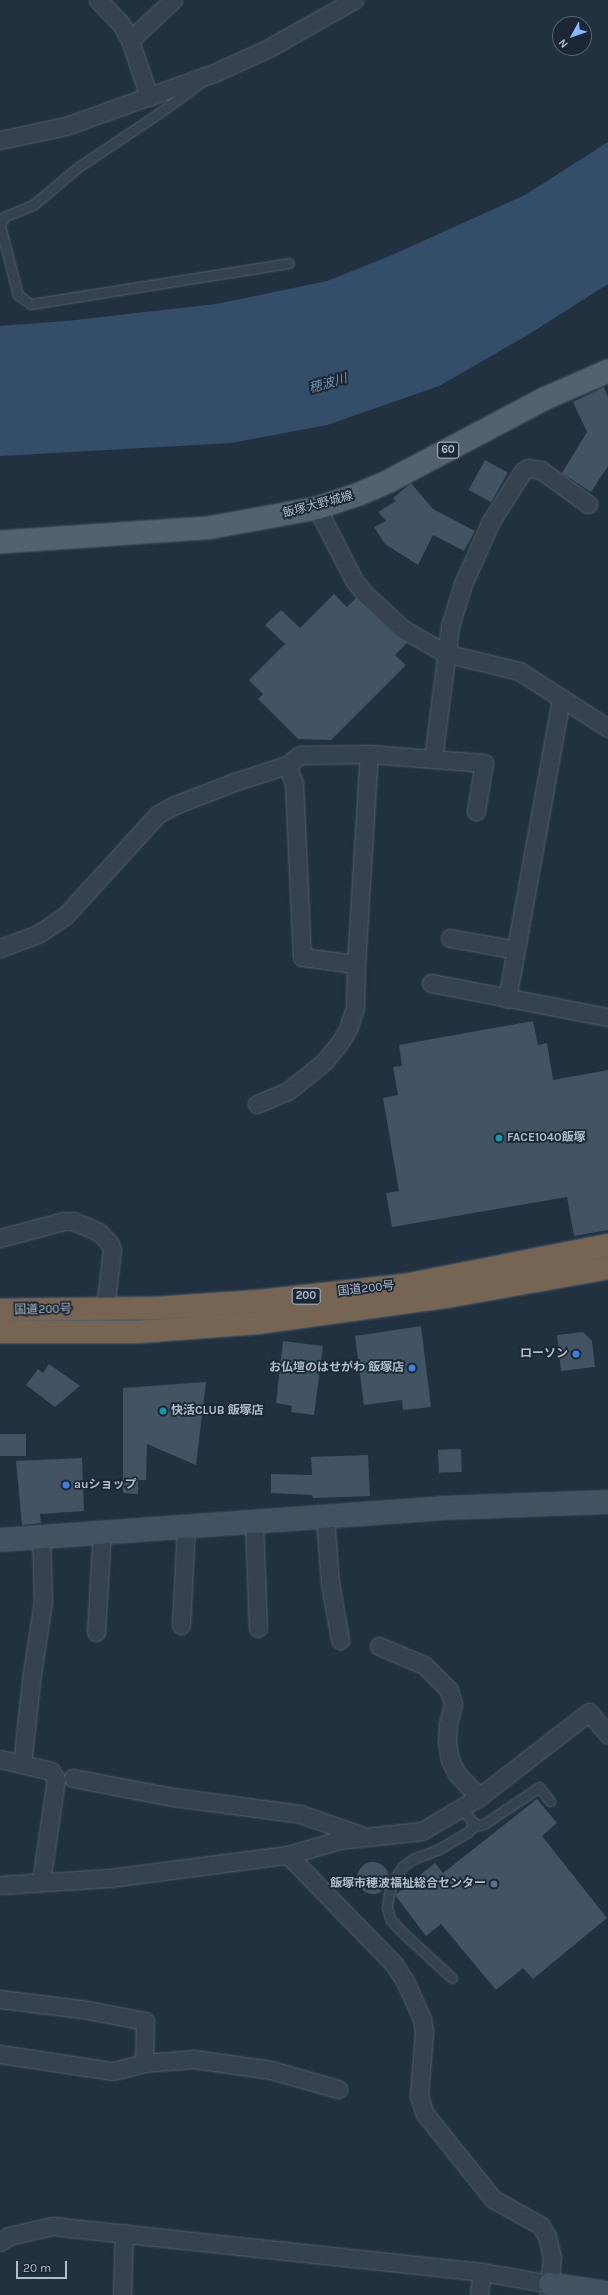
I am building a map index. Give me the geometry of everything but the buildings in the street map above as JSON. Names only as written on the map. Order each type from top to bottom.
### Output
[{"type":"highway","name":"国道200号","points":[[0,1310],[105,1309],[260,1301],[405,1285],[608,1245]]},
{"type":"highway","name":"国道200号","points":[[0,1332],[137,1332],[258,1323],[451,1296],[608,1268]]},
{"type":"main road","name":"飯塚大野城線","points":[[0,542],[208,528],[317,508],[359,494],[389,481],[546,398],[608,371]]},
{"type":"street","points":[[98,0],[121,24],[130,40],[149,96]]},
{"type":"street","points":[[130,40],[173,0]]},
{"type":"street","points":[[0,140],[66,126],[214,73],[267,49],[354,0]]},
{"type":"street","points":[[433,758],[445,653],[450,626],[463,584],[491,521],[523,471],[534,468],[541,470],[588,504]]},
{"type":"street","points":[[317,508],[354,580],[365,594],[403,629],[445,653],[519,671],[608,728]]},
{"type":"street","points":[[507,998],[561,699]]},
{"type":"street","points":[[257,1104],[288,1091],[324,1062],[338,1045],[348,1029],[355,1007],[356,964],[369,754]]},
{"type":"street","points":[[0,948],[38,934],[65,916],[158,814],[175,805],[234,782],[287,765],[300,755],[369,754],[484,763],[476,811]]},
{"type":"street","points":[[287,765],[294,783],[302,957],[356,964]]},
{"type":"street","points":[[450,938],[516,950]]},
{"type":"street","points":[[431,983],[507,998],[607,1014]]},
{"type":"street","points":[[0,1238],[64,1221],[73,1221],[100,1232],[110,1244],[112,1250],[105,1309]]},
{"type":"street","points":[[0,1540],[442,1508],[608,1502]]},
{"type":"street","points":[[325,1516],[330,1583],[340,1640]]},
{"type":"street","points":[[254,1521],[258,1628]]},
{"type":"street","points":[[181,1625],[186,1526]]},
{"type":"street","points":[[96,1632],[102,1532]]},
{"type":"street","points":[[22,1764],[42,1601],[41,1537]]},
{"type":"street","points":[[379,1646],[424,1665],[449,1690],[453,1704],[448,1730],[450,1760],[458,1774],[479,1797]]},
{"type":"street","points":[[0,1885],[110,1878],[288,1855],[339,1840],[363,1836],[422,1831],[479,1797],[589,1712],[608,1735]]},
{"type":"street","points":[[0,1759],[51,1771],[56,1778],[41,1882]]},
{"type":"street","points":[[73,1778],[173,1797],[300,1814],[363,1836]]},
{"type":"street","points":[[288,1855],[393,1963],[405,1981],[422,2019],[424,2032],[419,2096],[425,2114],[493,2199],[540,2225],[547,2236],[552,2257],[550,2289]]},
{"type":"street","points":[[0,1999],[82,2009],[145,2020],[144,2063]]},
{"type":"street","points":[[0,2054],[113,2071],[144,2063],[194,2059],[271,2070],[338,2089]]},
{"type":"street","points":[[0,2242],[9,2236],[52,2226],[482,2272],[550,2289],[608,2292]]},
{"type":"street","points":[[122,2295],[124,2233]]},
{"type":"street","points":[[479,2295],[482,2272]]},
{"type":"lane","points":[[214,73],[162,111],[77,168],[33,205],[4,217],[0,225],[18,295],[31,304],[289,263]]},
{"type":"lane","points":[[452,1978],[390,1919],[387,1907],[388,1893],[403,1866],[414,1859],[437,1850],[468,1832],[476,1824],[484,1824],[539,1787],[550,1801]]},
{"type":"lane","points":[[462,1808],[476,1824]]},
{"type":"water","name":"穂波川","points":[[608,142],[608,284],[526,336],[439,386],[327,425],[231,443],[0,456],[0,326],[67,321],[216,304],[327,281],[392,255],[525,195]]},
{"type":"place","name":"FACE1040飯塚","points":[[499,1138]]},
{"type":"place","name":"ローソン","points":[[576,1354]]},
{"type":"place","name":"お仏壇のはせがわ 飯塚店","points":[[412,1368]]},
{"type":"place","name":"快活CLUB 飯塚店","points":[[163,1411]]},
{"type":"place","name":"auショップ","points":[[66,1485]]},
{"type":"place","name":"飯塚市穂波福祉総合センター","points":[[494,1884]]}]
